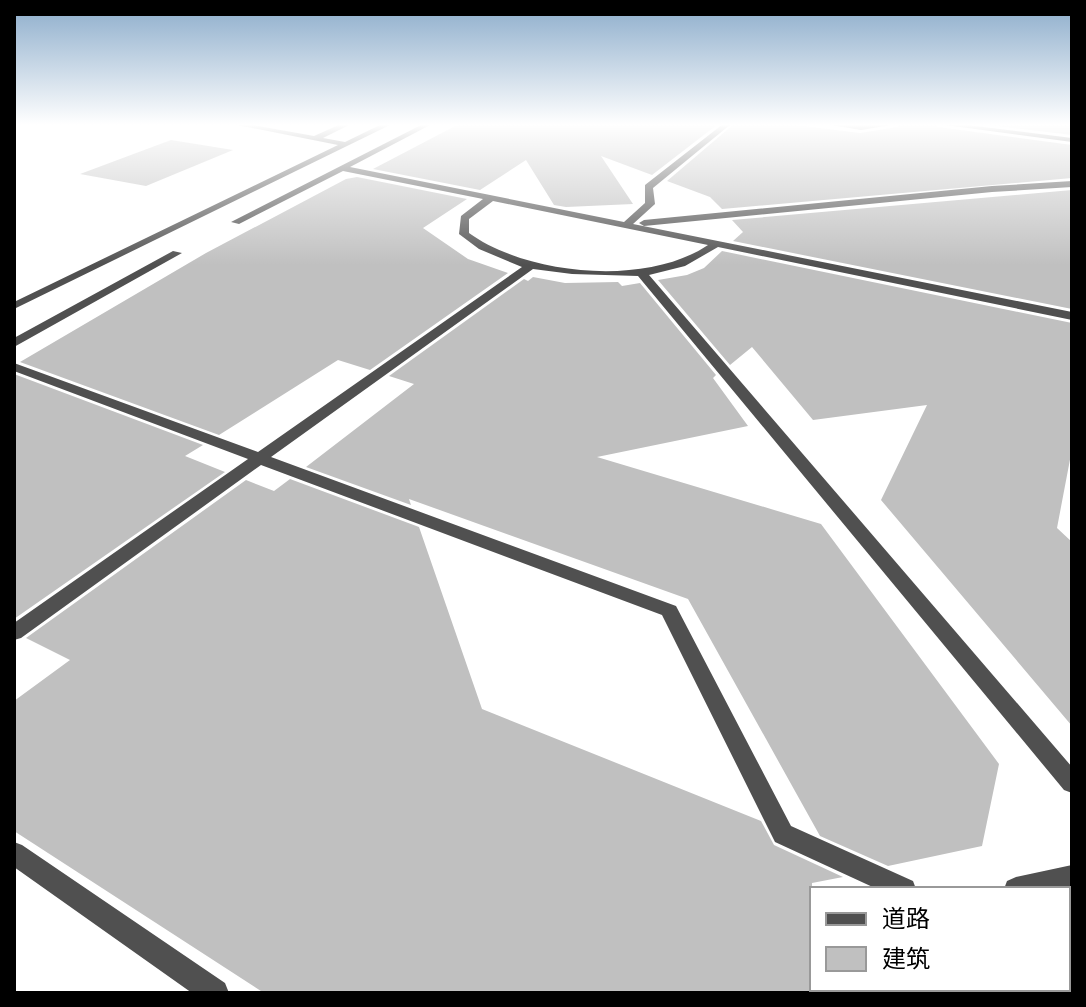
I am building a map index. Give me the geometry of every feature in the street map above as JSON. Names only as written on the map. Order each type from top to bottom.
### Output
[{"type":"street","points":[[14,306],[290,171]]},
{"type":"street","points":[[236,222],[337,171]]},
{"type":"street","points":[[358,171],[1072,316]]},
{"type":"street","points":[[626,225],[650,204],[648,187],[668,171]]},
{"type":"street","points":[[626,225],[1072,184]]},
{"type":"street","points":[[491,198],[464,218],[464,234],[480,249],[533,264],[593,273],[641,273],[672,269],[695,260],[717,243]]},
{"type":"street","points":[[14,343],[177,253]]},
{"type":"street","points":[[14,633],[533,264]]},
{"type":"street","points":[[641,273],[1072,783]]},
{"type":"street","points":[[14,367],[669,611],[783,834],[900,887]]},
{"type":"street","points":[[14,853],[215,993]]},
{"type":"street","points":[[1025,887],[1072,876]]},
{"type":"building","points":[[88,171],[182,171],[146,186],[80,174]]},
{"type":"building","points":[[383,171],[509,171],[480,190]]},
{"type":"building","points":[[533,171],[611,171],[633,204],[566,207],[554,205]]},
{"type":"building","points":[[679,171],[1072,171],[1072,178],[722,209],[710,197],[667,181]]},
{"type":"building","points":[[357,177],[467,199],[423,228],[468,259],[508,273],[370,370],[338,360],[219,435],[20,362],[206,253],[346,179]]},
{"type":"building","points":[[1072,190],[1072,309],[733,241],[743,232],[732,220]]},
{"type":"building","points":[[722,251],[1072,323],[1072,449],[1057,528],[1072,542],[1072,726],[881,500],[927,405],[813,420],[752,347],[730,365],[658,280],[687,275],[704,268]]},
{"type":"building","points":[[533,277],[565,283],[618,282],[622,286],[640,283],[716,375],[713,378],[748,426],[597,457],[821,524],[999,764],[982,846],[888,866],[820,836],[688,599],[409,499],[411,505],[306,467],[414,384],[389,376],[524,279],[528,281]]},
{"type":"building","points":[[14,374],[203,445],[185,456],[225,472],[14,619]]},
{"type":"building","points":[[290,479],[419,527],[482,709],[761,821],[774,845],[843,877],[812,883],[810,887],[812,993],[264,993],[14,831],[14,701],[70,660],[26,638],[246,480],[274,491]]}]
